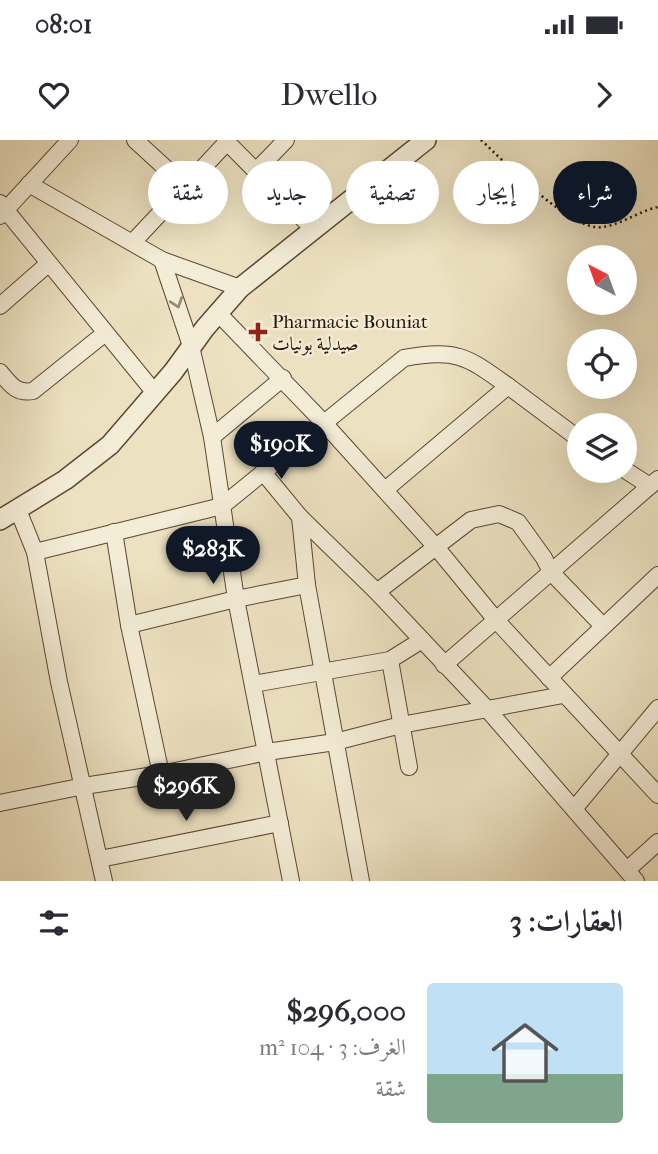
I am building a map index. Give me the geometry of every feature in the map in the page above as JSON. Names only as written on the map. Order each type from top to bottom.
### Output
[{"type":"street","points":[[70,140],[2,210],[155,393]]},
{"type":"street","points":[[135,140],[158,161]]},
{"type":"street","points":[[266,161],[286,140]]},
{"type":"street","points":[[0,520],[65,480],[110,445],[240,288],[426,140]]},
{"type":"street","points":[[207,161],[226,141],[246,161]]},
{"type":"street","points":[[29,184],[162,260],[240,288]]},
{"type":"street","points":[[133,242],[149,224]]},
{"type":"street","points":[[308,224],[313,229]]},
{"type":"street","points":[[162,260],[191,346],[212,436],[236,599],[291,881]]},
{"type":"street","points":[[0,306],[48,264]]},
{"type":"street","points":[[218,313],[283,378],[436,547],[496,620],[658,795]]},
{"type":"street","points":[[0,372],[12,387],[23,392],[33,391],[104,334]]},
{"type":"street","points":[[35,552],[222,506],[404,358],[442,353],[461,356],[508,386],[567,430]]},
{"type":"street","points":[[212,436],[283,378]]},
{"type":"street","points":[[385,490],[508,386]]},
{"type":"street","points":[[263,472],[300,517],[377,592],[487,709],[631,876],[658,842]]},
{"type":"street","points":[[444,664],[654,482],[637,475]]},
{"type":"street","points":[[18,510],[35,552],[59,682],[104,881]]},
{"type":"street","points":[[377,592],[471,520],[499,514],[518,522],[551,572],[603,626]]},
{"type":"street","points":[[300,517],[307,585],[361,881]]},
{"type":"street","points":[[114,532],[129,625],[161,774]]},
{"type":"street","points":[[549,678],[658,575]]},
{"type":"street","points":[[129,625],[307,585]]},
{"type":"street","points":[[253,684],[390,660],[422,640]]},
{"type":"street","points":[[390,660],[409,767]]},
{"type":"street","points":[[0,803],[267,752],[335,742],[401,725],[564,695]]},
{"type":"street","points":[[574,810],[658,708]]},
{"type":"street","points":[[100,859],[280,823]]},
{"type":"path","points":[[481,140],[558,209],[584,225],[601,228],[658,207]]},
{"type":"place","name":"Pharmacie Bouniat صيدلية بونيات","points":[[258,332]]}]
